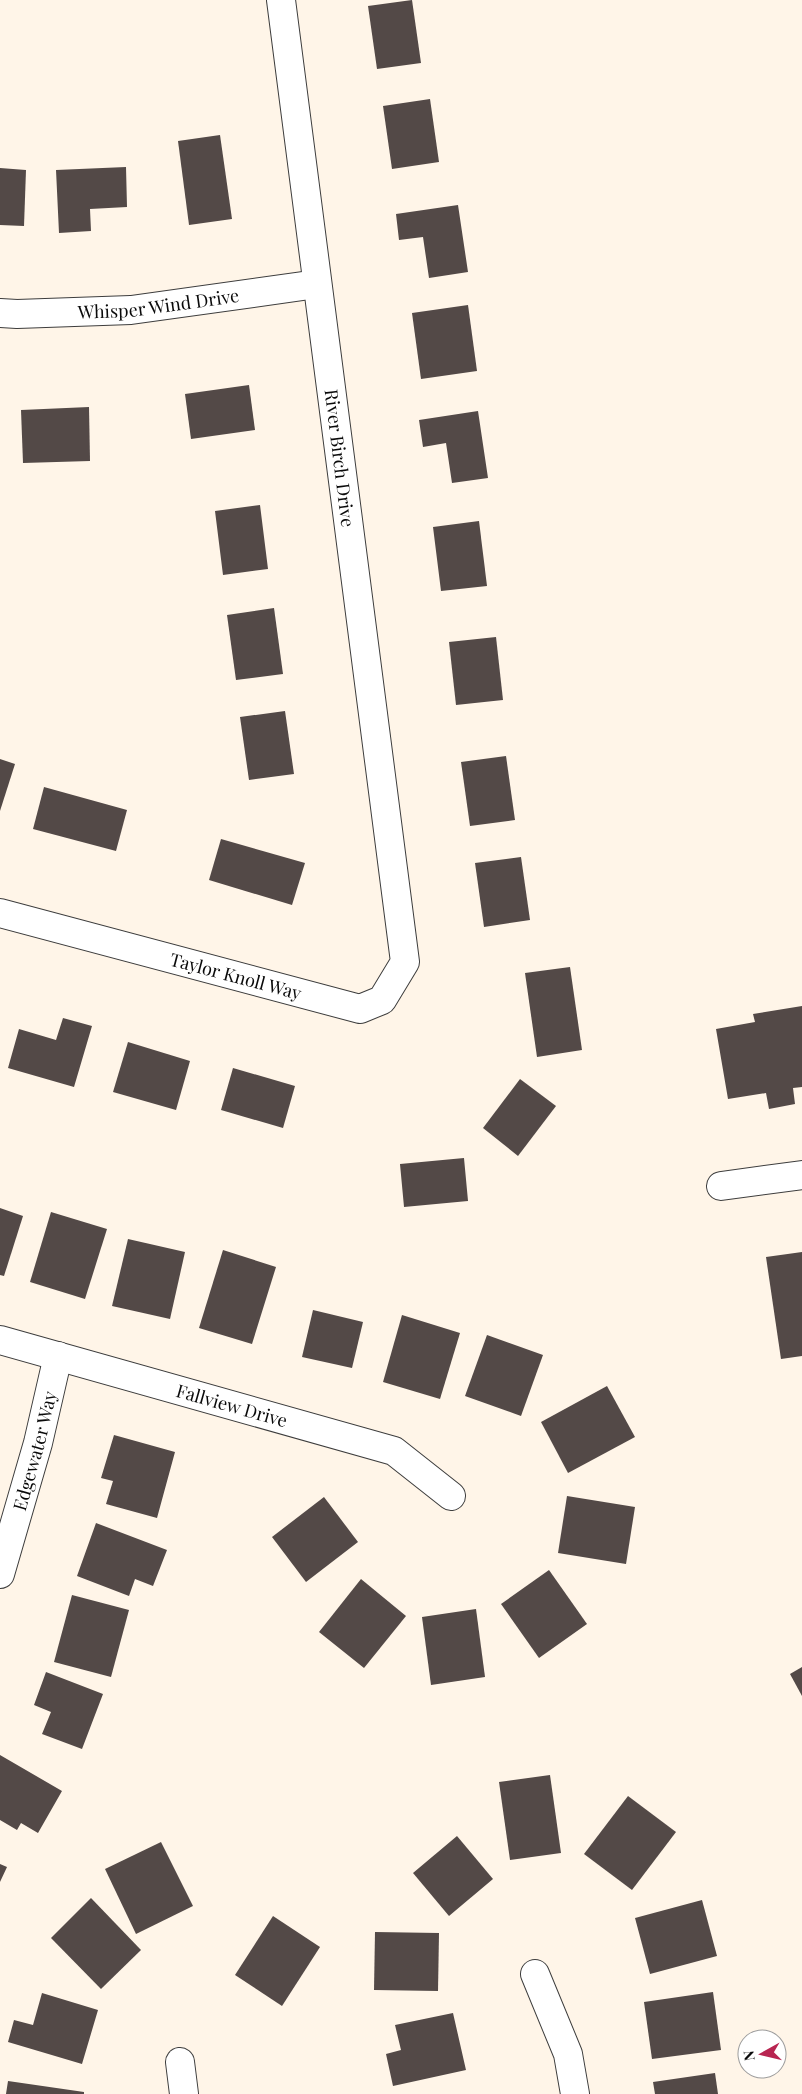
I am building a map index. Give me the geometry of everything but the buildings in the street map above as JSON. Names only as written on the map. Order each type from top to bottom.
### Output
[{"type":"street","name":"River Birch Drive","points":[[281,0],[400,916]]},
{"type":"street","name":"Whisper Wind Drive","points":[[0,313],[131,310],[317,284]]},
{"type":"street","name":"Taylor Knoll Way","points":[[0,913],[360,1008],[382,1000],[405,962],[400,916]]},
{"type":"street","points":[[721,1186],[802,1175]]},
{"type":"street","name":"Fallview Drive","points":[[0,1340],[394,1451],[451,1496]]},
{"type":"street","name":"Edgewater Way","points":[[0,1574],[38,1443],[58,1356]]},
{"type":"street","points":[[535,1974],[568,2054],[575,2094]]},
{"type":"street","points":[[180,2062],[184,2094]]}]
